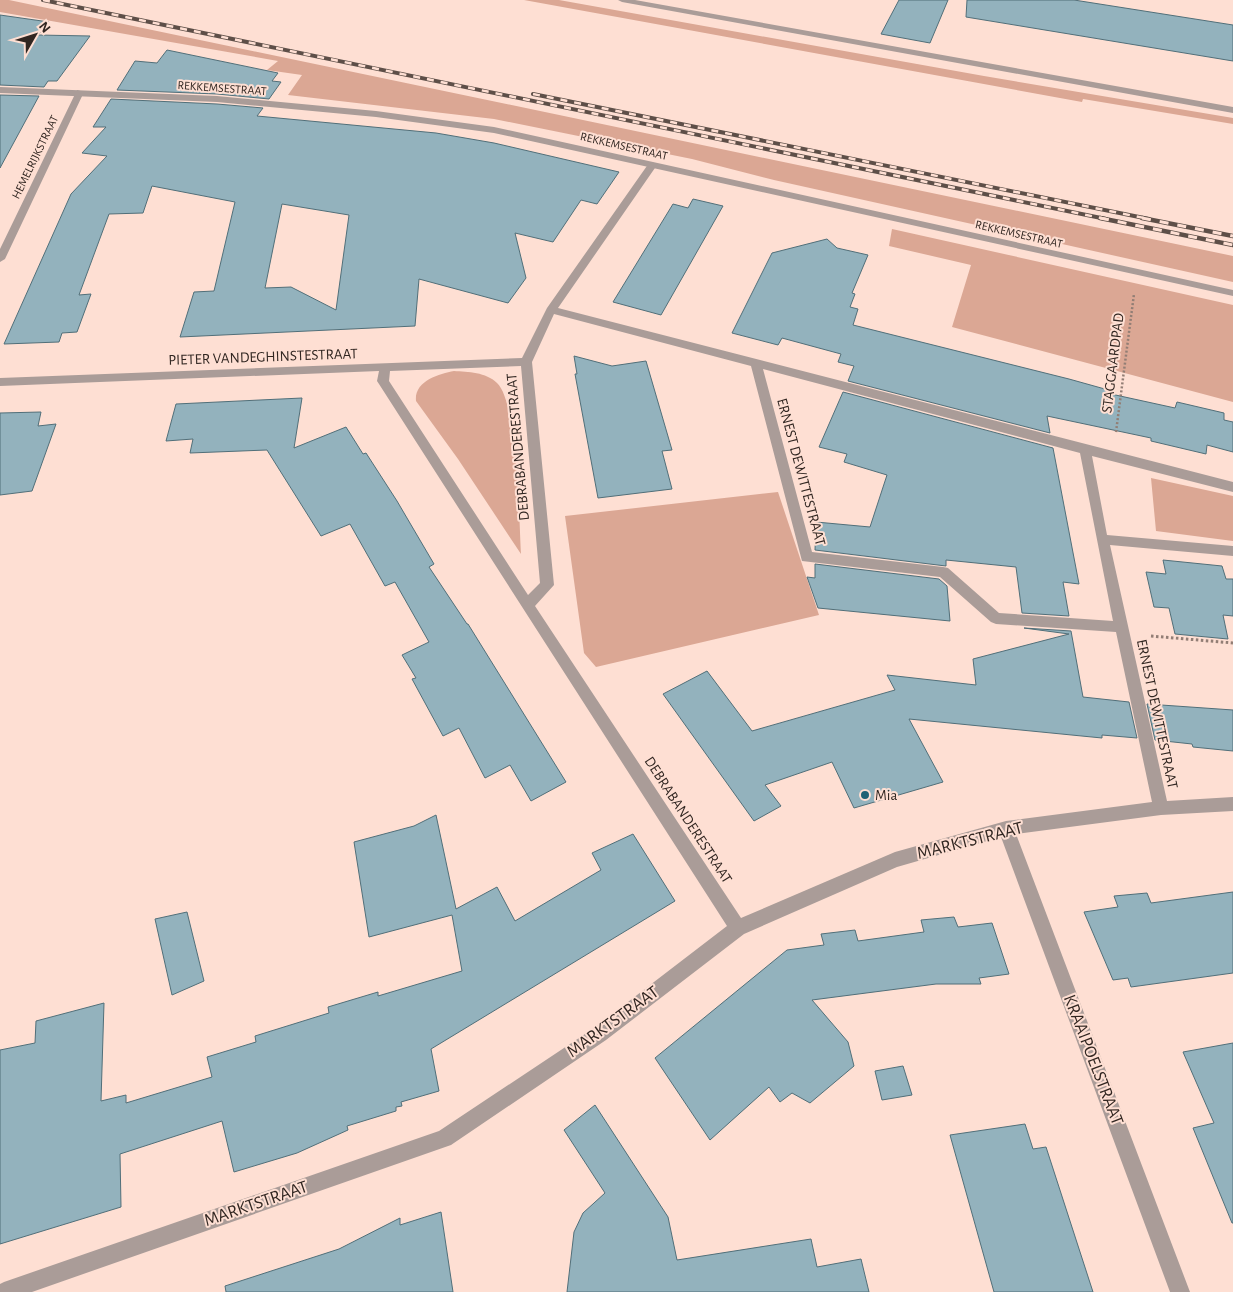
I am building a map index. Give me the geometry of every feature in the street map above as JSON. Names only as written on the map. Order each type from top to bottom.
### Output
[{"type":"street","points":[[622,0],[1233,110]]},
{"type":"street","name":"REKKEMSESTRAAT","points":[[0,90],[217,99],[376,114],[494,130],[1233,293]]},
{"type":"street","name":"HEMELRIJKSTRAAT","points":[[0,259],[80,92]]},
{"type":"street","name":"DEBRABANDERESTRAAT","points":[[527,605],[547,585],[526,362],[551,310],[652,165]]},
{"type":"street","name":"ERNEST DEWITTESTRAAT","points":[[551,310],[1233,488]]},
{"type":"street","name":"PIETER VANDEGHINSTESTRAAT","points":[[0,382],[526,362]]},
{"type":"street","name":"ERNEST DEWITTESTRAAT","points":[[756,364],[807,557],[944,572],[996,618],[1122,630]]},
{"type":"street","name":"DEBRABANDERESTRAAT","points":[[385,367],[383,381],[738,928]]},
{"type":"street","name":"ERNEST DEWITTESTRAAT","points":[[1085,450],[1102,539],[1161,808]]},
{"type":"street","points":[[1102,539],[1233,551]]},
{"type":"street","name":"MARKTSTRAAT","points":[[4,1292],[444,1138],[600,1034],[738,928],[788,908],[895,860],[1006,828],[1161,808],[1233,804]]},
{"type":"street","name":"KRAAIPOELSTRAAT","points":[[1006,828],[1180,1292]]},
{"type":"path","name":"STAGGAARDPAD","points":[[1112,457],[1136,273]]},
{"type":"path","points":[[1122,630],[1233,643]]},
{"type":"shaded area","points":[[0,0],[9,0],[1233,256],[1233,282],[774,180],[692,159],[494,119],[288,95],[302,75],[267,70],[278,61],[0,12]]},
{"type":"shaded area","points":[[524,0],[559,0],[984,76],[1233,118],[1233,124],[1083,99],[1082,102]]},
{"type":"shaded area","points":[[892,229],[1233,305],[1233,402],[952,327],[971,265],[889,246]]},
{"type":"shaded area","points":[[454,371],[477,373],[493,379],[504,394],[509,413],[516,464],[521,554],[458,459],[416,401],[416,394],[423,384],[441,374]]},
{"type":"shaded area","points":[[1151,478],[1233,496],[1233,541],[1156,531]]},
{"type":"shaded area","points":[[778,492],[819,615],[596,667],[584,653],[565,516]]},
{"type":"building","points":[[899,0],[948,0],[930,43],[881,34]]},
{"type":"building","points":[[967,0],[1074,0],[1233,25],[1233,61],[966,17]]},
{"type":"building","points":[[0,15],[49,22],[38,35],[90,36],[57,81],[48,81],[44,87],[0,85]]},
{"type":"building","points":[[167,50],[278,73],[272,81],[281,82],[269,99],[217,94],[117,90],[135,61],[157,63]]},
{"type":"building","points":[[0,95],[39,96],[0,168]]},
{"type":"building","points":[[111,99],[217,104],[263,108],[257,116],[436,133],[494,143],[619,172],[597,204],[581,200],[553,242],[515,233],[526,278],[508,303],[419,279],[415,326],[180,337],[194,292],[214,291],[235,202],[152,186],[143,213],[109,214],[79,295],[91,294],[77,332],[62,333],[59,342],[4,344],[71,194],[107,156],[82,153],[106,127],[93,127]],"holes":[[[282,204],[349,215],[336,310],[291,287],[265,288]]]},
{"type":"building","points":[[693,199],[723,206],[661,315],[613,302],[673,204],[688,208]]},
{"type":"building","points":[[827,239],[837,248],[868,255],[852,293],[855,294],[850,307],[858,309],[853,325],[1069,379],[1112,391],[1111,394],[1175,408],[1177,402],[1224,413],[1224,420],[1233,422],[1233,452],[1207,445],[1206,454],[1151,441],[1151,438],[1047,416],[1050,433],[848,381],[854,366],[838,362],[841,354],[782,338],[778,345],[732,333],[772,253]]},
{"type":"building","points":[[574,356],[612,366],[646,361],[672,450],[662,451],[672,489],[598,498],[575,374],[577,374]]},
{"type":"building","points":[[843,392],[1053,448],[1079,584],[1063,582],[1069,616],[1022,613],[1016,567],[946,560],[946,566],[815,550],[816,522],[870,527],[887,475],[844,462],[847,454],[819,447]]},
{"type":"building","points":[[302,398],[294,448],[346,427],[363,454],[366,453],[397,501],[434,564],[429,567],[468,624],[566,782],[531,801],[510,765],[485,778],[459,728],[443,736],[412,679],[416,678],[402,655],[429,642],[395,582],[385,586],[350,524],[321,536],[267,450],[190,453],[193,439],[166,441],[176,404]]},
{"type":"building","points":[[41,412],[38,426],[56,424],[32,491],[0,495],[0,413]]},
{"type":"building","points":[[1163,560],[1222,566],[1226,579],[1233,579],[1233,616],[1223,615],[1228,639],[1175,634],[1169,608],[1154,607],[1146,572],[1166,574]]},
{"type":"building","points":[[815,564],[939,579],[947,586],[950,621],[818,608],[807,577],[815,578]]},
{"type":"building","points":[[1024,628],[1071,631],[1083,697],[1129,702],[1137,738],[1102,735],[1102,738],[909,719],[943,782],[854,808],[832,762],[765,785],[781,806],[754,821],[663,694],[707,671],[752,731],[895,690],[887,675],[976,685],[973,659],[1069,634]]},
{"type":"building","points":[[1147,704],[1233,710],[1233,751],[1193,747],[1192,744],[1155,740]]},
{"type":"building","points":[[436,815],[456,909],[497,887],[515,921],[601,870],[592,853],[633,834],[675,901],[431,1049],[439,1091],[401,1102],[402,1106],[396,1107],[396,1111],[347,1126],[348,1130],[297,1153],[234,1172],[222,1121],[120,1154],[121,1207],[0,1244],[0,1050],[35,1043],[36,1021],[104,1003],[101,1101],[126,1095],[126,1103],[212,1077],[207,1057],[256,1042],[255,1036],[329,1013],[328,1007],[378,992],[378,996],[462,971],[452,915],[369,937],[354,842],[414,826]]},
{"type":"building","points":[[1233,892],[1233,973],[1131,987],[1128,978],[1113,980],[1084,912],[1118,907],[1114,896],[1147,893],[1151,903]]},
{"type":"building","points":[[187,912],[204,981],[172,995],[155,919]]},
{"type":"building","points":[[954,917],[958,927],[992,923],[1009,974],[979,978],[981,984],[936,984],[812,1000],[848,1042],[854,1066],[810,1103],[792,1093],[780,1102],[769,1087],[710,1140],[655,1058],[787,950],[824,945],[821,934],[855,930],[858,941],[924,932],[921,920]]},
{"type":"building","points":[[1233,1043],[1232,1223],[1193,1128],[1214,1123],[1183,1052]]},
{"type":"building","points":[[903,1066],[912,1095],[882,1100],[875,1071]]},
{"type":"building","points":[[595,1105],[668,1217],[677,1260],[811,1239],[817,1267],[861,1259],[869,1292],[567,1292],[574,1232],[583,1213],[605,1193],[564,1130]]},
{"type":"building","points":[[1025,1124],[1033,1149],[1046,1147],[1093,1292],[994,1292],[950,1135]]},
{"type":"building","points":[[441,1212],[453,1292],[226,1292],[225,1286],[339,1249],[400,1218],[400,1225]]},
{"type":"railway","points":[[43,0],[1106,219]]},
{"type":"railway","points":[[533,94],[1149,219]]},
{"type":"railway","points":[[1100,218],[1233,245]]},
{"type":"railway","points":[[1142,218],[1233,236]]},
{"type":"place","name":"Mia","points":[[865,795]]}]
